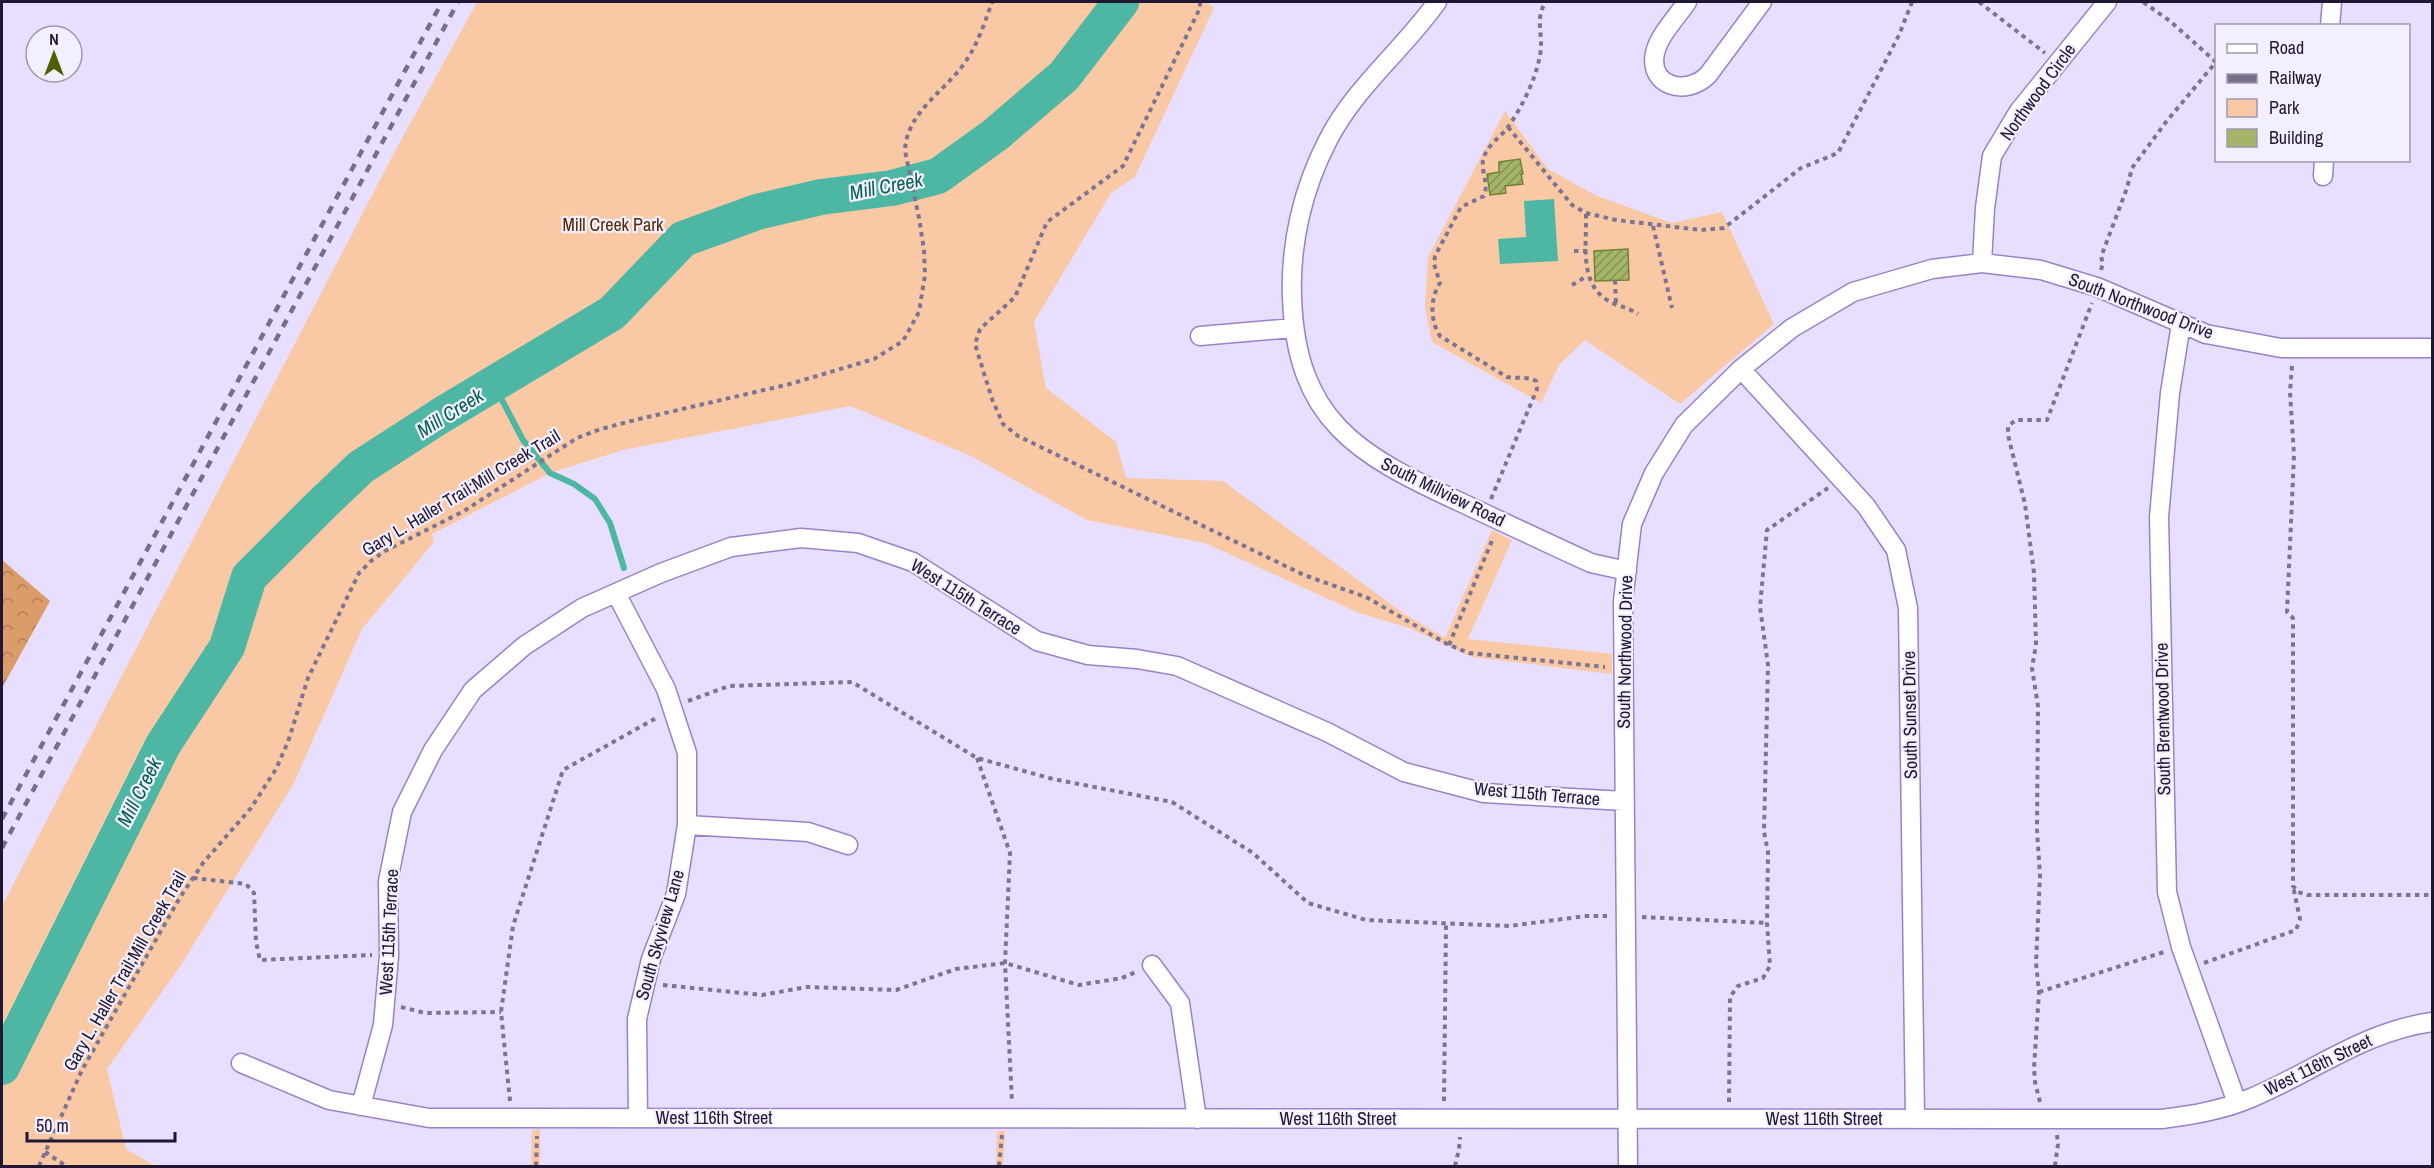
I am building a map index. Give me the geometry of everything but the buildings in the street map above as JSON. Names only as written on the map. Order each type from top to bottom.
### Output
[{"type":"street","name":"South Millview Road","points":[[1437,2],[1354,99],[1328,140],[1307,188],[1294,238],[1291,287],[1293,327],[1302,366],[1319,405],[1347,437],[1380,463],[1591,563],[1627,571]]},
{"type":"street","points":[[1688,2],[1658,44],[1654,55],[1658,74],[1673,86],[1683,88],[1701,82],[1708,75],[1762,2]]},
{"type":"street","name":"Northwood Circle","points":[[1982,263],[1985,208],[1992,156],[2019,111],[2107,2]]},
{"type":"street","points":[[2330,24],[2332,2]]},
{"type":"street","name":"South Northwood Drive","points":[[1628,1167],[1623,602],[1632,524],[1654,473],[1684,425],[1741,369],[1792,327],[1853,292],[1932,269],[1982,263],[2041,270],[2097,287],[2206,334],[2281,348],[2433,348]]},
{"type":"street","name":"South Brentwood Drive","points":[[2181,324],[2170,393],[2160,517],[2167,892],[2181,947],[2237,1103]]},
{"type":"street","points":[[1200,336],[1293,327]]},
{"type":"street","name":"South Sunset Drive","points":[[1741,369],[1866,506],[1896,550],[1908,608],[1915,1119]]},
{"type":"street","name":"West 115th Terrace","points":[[361,1106],[383,1024],[389,956],[388,881],[402,812],[433,750],[473,690],[524,646],[582,608],[731,547],[801,538],[858,543],[913,562],[1037,641],[1088,655],[1177,666],[1328,732],[1404,772],[1484,793],[1624,801]]},
{"type":"street","name":"South Skyview Lane","points":[[616,593],[666,689],[687,753],[687,825],[676,894],[651,959],[637,1019],[638,1118]]},
{"type":"street","points":[[687,825],[808,832],[848,845]]},
{"type":"street","points":[[1152,965],[1180,1004],[1197,1119]]},
{"type":"street","name":"West 116th Street","points":[[241,1063],[329,1101],[429,1118],[2162,1119],[2200,1114],[2237,1103],[2362,1042],[2398,1029],[2433,1022]]},
{"type":"path","name":"Gary L. Haller Trail;Mill Creek Trail","points":[[39,1167],[82,1070],[178,899],[203,863],[251,808],[276,769],[308,678],[359,573],[371,561],[385,551],[464,511],[578,438],[601,429],[790,384],[874,358],[888,352],[903,341],[919,312],[923,294],[924,250],[905,151],[909,129],[917,114],[950,83],[967,60],[992,2]]},
{"type":"path","points":[[1200,2],[1200,8],[1123,166],[1047,222],[1015,297],[980,328],[975,344],[992,399],[1003,424],[1018,436],[1304,575],[1366,597],[1449,645],[1469,653],[1623,670]]},
{"type":"path","points":[[1449,645],[1488,547],[1497,533],[1491,501],[1537,389],[1536,381],[1531,377],[1518,379],[1508,377],[1440,336],[1435,328],[1432,299],[1440,283],[1434,264],[1435,256],[1461,207],[1484,196],[1486,190],[1483,160],[1489,148],[1508,127],[1538,67],[1543,42],[1538,19],[1546,2]]},
{"type":"path","points":[[1508,127],[1572,205],[1586,213],[1653,226],[1701,230],[1724,228],[1801,168],[1839,153],[1899,35],[1912,2]]},
{"type":"path","points":[[1979,2],[2058,63]]},
{"type":"path","points":[[2143,2],[2170,21],[2215,62]]},
{"type":"path","points":[[2055,1167],[2058,1144],[2056,1131],[2041,1107],[2035,1082],[2038,992],[2036,963],[2040,876],[2037,830],[2038,706],[2032,668],[2036,645],[2034,573],[2025,504],[2008,435],[2008,426],[2016,420],[2047,420],[2097,287],[2103,263],[2101,257],[2127,188],[2132,168],[2166,122],[2215,64]]},
{"type":"path","points":[[1586,213],[1587,276],[1596,291],[1616,305],[1638,314]]},
{"type":"path","points":[[1653,226],[1672,308]]},
{"type":"path","points":[[1574,251],[1587,251]]},
{"type":"path","points":[[1572,285],[1587,276]]},
{"type":"path","points":[[1615,280],[1616,305]]},
{"type":"path","points":[[2294,348],[2290,392],[2294,455],[2287,612],[2293,618],[2293,886],[2298,892],[2308,895],[2433,895]]},
{"type":"path","points":[[1730,1119],[1730,996],[1738,986],[1763,978],[1770,966],[1767,923],[1768,852],[1764,832],[1768,665],[1760,607],[1767,530],[1841,479]]},
{"type":"path","points":[[536,1167],[537,1131],[510,1103],[501,1012],[513,926],[563,770],[689,700],[729,686],[852,682],[977,758],[1053,779],[1172,802],[1253,853],[1308,903],[1366,920],[1509,926],[1586,916],[1767,923]]},
{"type":"path","points":[[977,758],[1010,853],[1005,963],[1012,1103],[1002,1132],[999,1167]]},
{"type":"path","points":[[193,878],[246,884],[254,893],[256,942],[260,960],[346,955],[389,956]]},
{"type":"path","points":[[1446,925],[1444,1107],[1460,1131],[1455,1167]]},
{"type":"path","points":[[645,983],[762,995],[807,987],[896,990],[956,969],[1005,963],[1079,985],[1122,978],[1152,965]]},
{"type":"path","points":[[385,1004],[425,1013],[501,1012]]},
{"type":"path","points":[[45,1152],[66,1167]]},
{"type":"green space","name":"Mill Creek Park","points":[[477,2],[1206,2],[1214,8],[1135,177],[1111,193],[1034,322],[1046,388],[1116,442],[1126,478],[1223,481],[1403,613],[1445,638],[1492,530],[1512,540],[1468,639],[1612,654],[1612,674],[1472,657],[1409,628],[1359,613],[1205,543],[1087,520],[971,456],[850,406],[623,450],[550,473],[432,534],[434,542],[362,629],[293,785],[179,968],[107,1069],[126,1149],[155,1166],[2,1166],[2,906],[394,153]]},
{"type":"green space","points":[[1505,111],[1548,169],[1597,196],[1672,223],[1722,212],[1774,324],[1680,404],[1585,340],[1559,365],[1541,403],[1432,342],[1425,307],[1428,257]]},
{"type":"green space","points":[[2,560],[50,601],[2,688]]},
{"type":"green space","points":[[540,1129],[540,1166],[531,1166],[532,1130]]},
{"type":"green space","points":[[997,1131],[1005,1131],[1003,1166],[996,1166]]},
{"type":"shaded area","points":[[1554,199],[1558,261],[1500,264],[1498,239],[1526,237],[1524,201]]},
{"type":"waterway","name":"Mill Creek","points":[[2,1067],[163,745],[227,647],[249,577],[361,467],[440,416],[612,313],[683,239],[757,212],[821,197],[892,188],[938,176],[995,135],[1064,76],[1121,2]]},
{"type":"waterway","points":[[493,383],[523,440],[550,473],[574,484],[595,499],[610,523],[624,568]]},
{"type":"railway","points":[[2,819],[442,2]]},
{"type":"railway","points":[[2,848],[458,2]]}]
